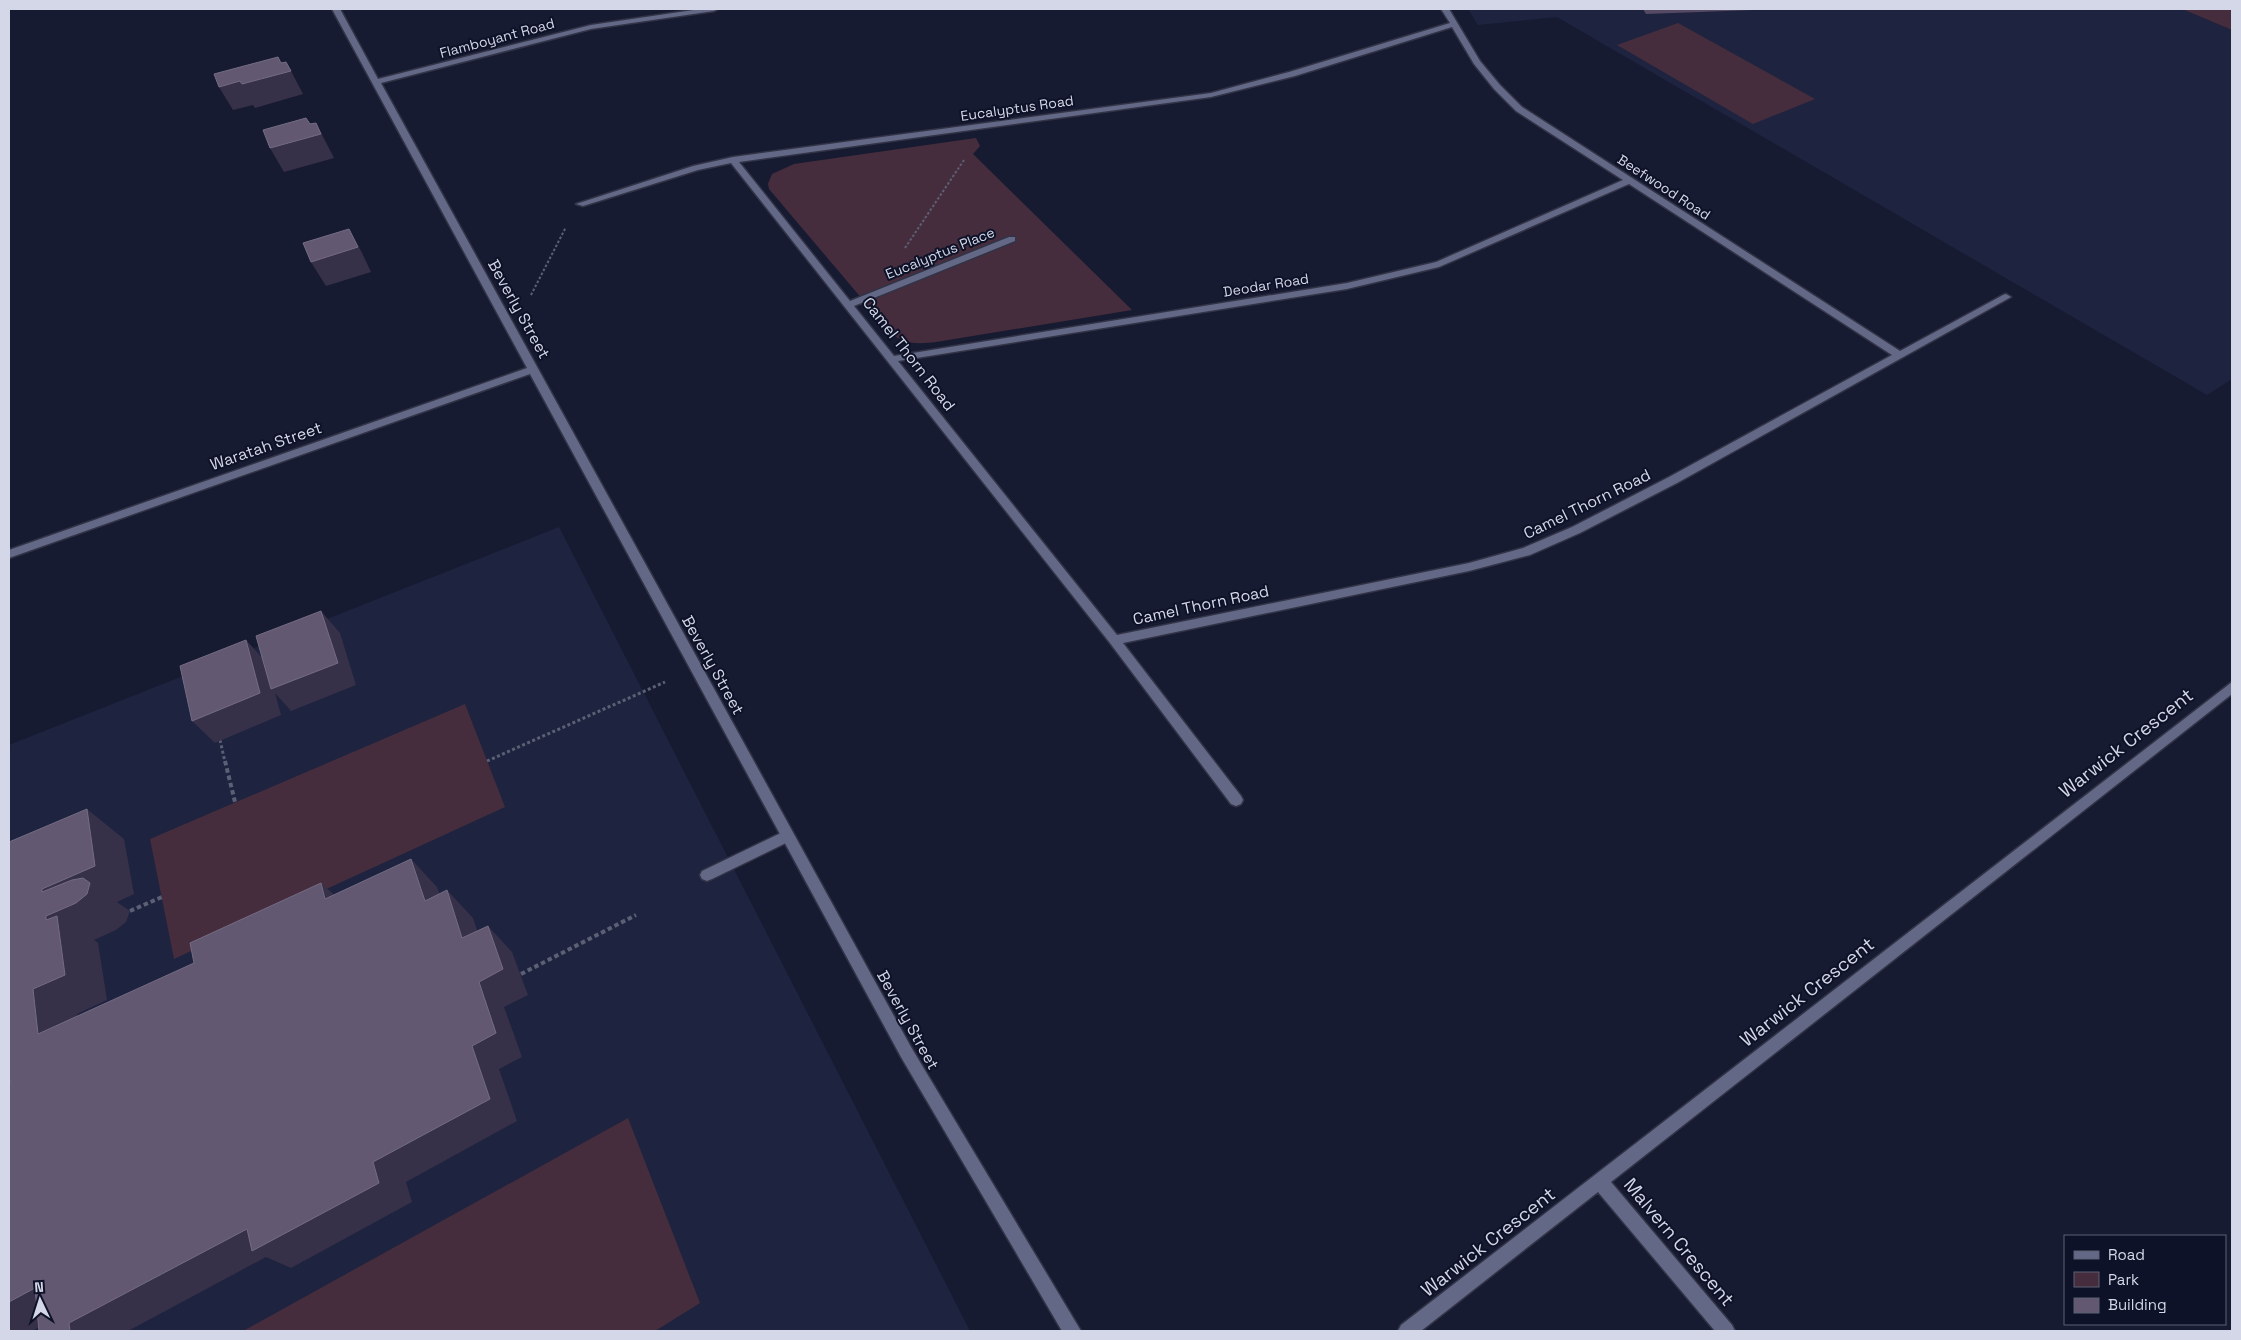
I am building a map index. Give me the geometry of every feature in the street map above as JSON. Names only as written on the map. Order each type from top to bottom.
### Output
[{"type":"street","name":"Beverly Street","points":[[336,9],[906,1052],[1072,1331]]},
{"type":"street","name":"Flamboyant Road","points":[[377,82],[591,27],[714,9]]},
{"type":"street","name":"Beefwood Road","points":[[1445,9],[1477,62],[1497,87],[1519,109],[1900,356]]},
{"type":"street","name":"Eucalyptus Road","points":[[580,204],[696,168],[733,160],[1210,95],[1292,74],[1455,24]]},
{"type":"street","name":"Camel Thorn Road","points":[[733,160],[893,359],[1114,640],[1236,800]]},
{"type":"street","name":"Deodar Road","points":[[893,359],[1347,286],[1396,275],[1439,264],[1628,181]]},
{"type":"street","name":"Eucalyptus Place","points":[[849,305],[1012,239]]},
{"type":"street","name":"Camel Thorn Road","points":[[1114,640],[1469,567],[1526,552],[1576,530],[1673,480],[2006,297]]},
{"type":"street","name":"Waratah Street","points":[[9,554],[533,369]]},
{"type":"street","name":"Warwick Crescent","points":[[1407,1331],[2232,687]]},
{"type":"street","points":[[707,875],[787,836]]},
{"type":"street","name":"Malvern Crescent","points":[[1599,1180],[1726,1331]]},
{"type":"path","points":[[900,254],[965,159]]},
{"type":"path","points":[[523,298],[532,294],[570,219]]},
{"type":"path","points":[[488,761],[696,668]]},
{"type":"path","points":[[220,740],[235,802]]},
{"type":"path","points":[[130,911],[162,897]]},
{"type":"path","points":[[520,974],[636,915]]},
{"type":"shaded area","points":[[1468,9],[2182,9],[2232,30],[2232,379],[2207,395],[1557,17],[1478,25]]},
{"type":"shaded area","points":[[559,527],[970,1331],[9,1331],[9,745]]},
{"type":"green space","points":[[2182,9],[2232,9],[2232,30]]},
{"type":"green space","points":[[1678,23],[1815,99],[1753,124],[1617,45]]},
{"type":"green space","points":[[976,138],[980,146],[973,154],[1132,310],[936,342],[907,342],[891,333],[769,189],[768,184],[772,174],[794,164]]},
{"type":"green space","points":[[465,704],[505,807],[174,959],[150,839]]},
{"type":"green space","points":[[628,1118],[700,1303],[655,1331],[243,1331]]},
{"type":"building","points":[[278,57],[281,63],[286,62],[291,71],[242,84],[240,81],[219,87],[214,74]]},
{"type":"building","points":[[306,118],[310,124],[316,123],[321,134],[270,148],[263,130]]},
{"type":"building","points":[[349,229],[358,247],[311,262],[303,243]]},
{"type":"building","points":[[321,611],[338,663],[271,689],[256,636]]},
{"type":"building","points":[[246,640],[260,693],[192,721],[180,666]]},
{"type":"building","points":[[87,809],[95,866],[42,889],[42,892],[72,880],[83,878],[90,883],[87,894],[76,903],[46,916],[46,920],[57,916],[65,975],[33,989],[38,1034],[194,963],[190,943],[321,883],[325,899],[411,859],[425,901],[447,890],[462,938],[488,926],[503,969],[479,982],[496,1033],[472,1046],[490,1099],[373,1162],[379,1183],[252,1251],[247,1229],[69,1323],[70,1331],[39,1331],[35,1288],[9,1302],[9,842]]}]
